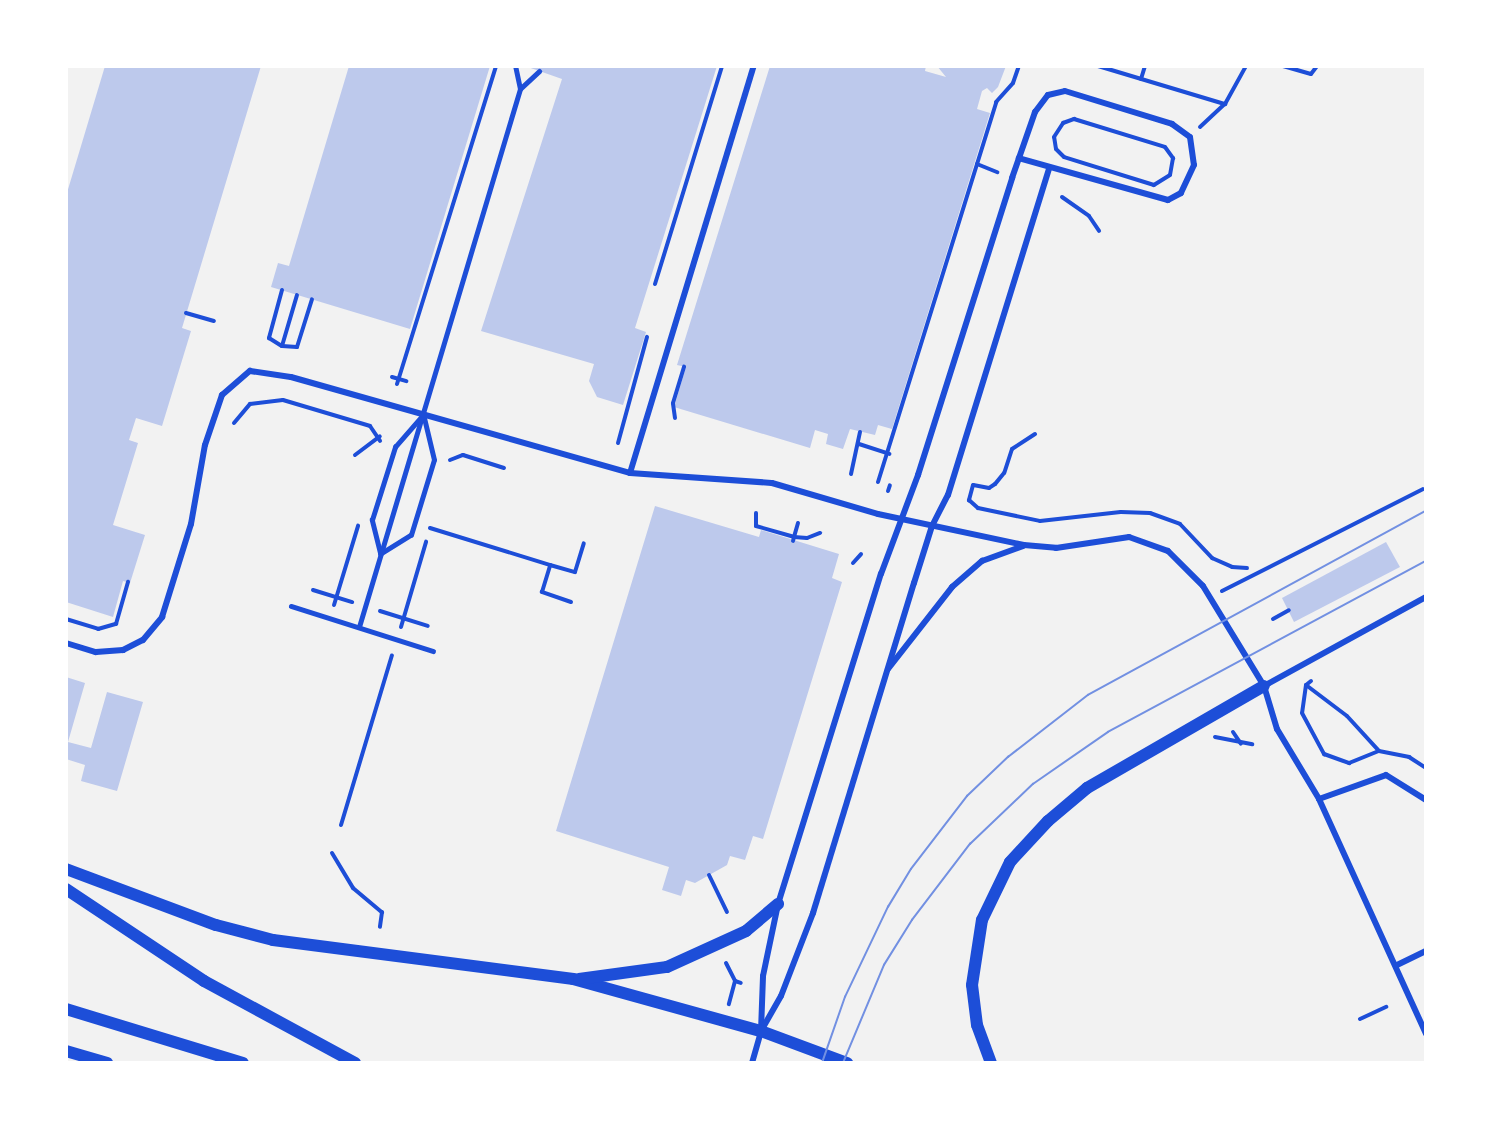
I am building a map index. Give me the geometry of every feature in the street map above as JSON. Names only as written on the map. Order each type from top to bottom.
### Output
[{"type":"main road","points":[[991,1063],[977,1025],[972,984],[982,920],[1010,862],[1048,821],[1087,788],[1264,686]]},
{"type":"main road","points":[[66,869],[216,925],[273,940],[573,979],[762,1031],[847,1063]]},
{"type":"main road","points":[[66,888],[204,981],[355,1063]]},
{"type":"main road","points":[[573,979],[667,967],[747,931],[778,904]]},
{"type":"main road","points":[[66,1009],[243,1063]]},
{"type":"main road","points":[[66,1051],[107,1063]]},
{"type":"street","points":[[630,473],[754,66]]},
{"type":"street","points":[[762,1031],[763,976],[778,904],[900,520],[918,475],[1019,158],[1035,112],[1048,95],[1065,91],[1172,124],[1190,138],[1194,165],[1189,181],[1168,200],[1019,158]]},
{"type":"street","points":[[752,1063],[762,1031],[781,996],[813,913],[932,526],[948,495],[1049,168]]},
{"type":"street","points":[[66,643],[96,652],[123,650],[143,640],[162,617],[192,524],[205,445],[222,395],[236,380],[250,371],[274,372],[630,473],[772,483],[900,520],[1024,545],[1056,548],[1129,537],[1168,551],[1211,597],[1264,686],[1276,729],[1319,799],[1426,1034]]},
{"type":"street","points":[[886,672],[952,587],[982,561],[1024,545]]},
{"type":"street","points":[[1264,686],[1426,597]]},
{"type":"street","points":[[1319,799],[1386,775],[1426,800]]},
{"type":"street","points":[[1396,965],[1426,951]]},
{"type":"lane","points":[[359,627],[423,415],[428,388],[520,89],[515,66]]},
{"type":"lane","points":[[520,89],[539,71]]},
{"type":"lane","points":[[380,554],[372,520],[395,447],[423,415]]},
{"type":"lane","points":[[380,554],[411,536],[434,460],[423,415]]},
{"type":"lane","points":[[291,606],[433,651]]},
{"type":"path","points":[[398,382],[496,66]]},
{"type":"path","points":[[655,284],[722,66]]},
{"type":"path","points":[[878,482],[996,102],[1013,83],[1019,66]]},
{"type":"path","points":[[1098,66],[1225,104]]},
{"type":"path","points":[[1141,79],[1145,66]]},
{"type":"path","points":[[1190,138],[1225,104],[1246,66]]},
{"type":"path","points":[[1283,66],[1311,74],[1316,66]]},
{"type":"path","points":[[1082,120],[1158,143],[1169,151],[1173,168],[1167,179],[1154,185],[1068,159],[1056,149],[1054,140],[1063,123],[1082,120]]},
{"type":"path","points":[[977,164],[997,172]]},
{"type":"path","points":[[1062,197],[1089,216],[1099,231]]},
{"type":"path","points":[[282,290],[269,338],[282,346],[297,347],[312,299]]},
{"type":"path","points":[[282,346],[297,295]]},
{"type":"path","points":[[186,313],[214,321]]},
{"type":"path","points":[[618,443],[647,336]]},
{"type":"path","points":[[675,418],[673,403],[684,367]]},
{"type":"path","points":[[392,377],[398,382],[406,381]]},
{"type":"path","points":[[234,423],[250,404],[276,400],[370,426],[380,436],[381,451]]},
{"type":"path","points":[[851,474],[860,432]]},
{"type":"path","points":[[1035,434],[1012,449],[1004,473],[995,484],[989,488],[973,485],[969,500],[978,508],[1040,521],[1121,512],[1150,513],[1180,524],[1212,558],[1232,567],[1247,568]]},
{"type":"path","points":[[355,455],[380,436]]},
{"type":"path","points":[[859,444],[888,454]]},
{"type":"path","points":[[450,460],[463,455],[504,468]]},
{"type":"path","points":[[888,491],[890,485]]},
{"type":"path","points":[[1211,597],[1423,489]]},
{"type":"path","points":[[756,513],[756,526],[794,539],[807,538],[820,533]]},
{"type":"path","points":[[333,606],[360,518]]},
{"type":"path","points":[[794,539],[798,523]]},
{"type":"path","points":[[430,528],[575,572],[584,543]]},
{"type":"path","points":[[852,563],[861,554]]},
{"type":"path","points":[[550,565],[542,592],[571,602]]},
{"type":"path","points":[[66,619],[98,629],[116,624],[128,582]]},
{"type":"path","points":[[313,590],[353,603]]},
{"type":"path","points":[[1273,619],[1289,610]]},
{"type":"path","points":[[380,611],[428,626]]},
{"type":"path","points":[[341,825],[392,655]]},
{"type":"path","points":[[1379,752],[1347,716],[1306,685],[1302,713],[1324,754],[1349,763],[1379,752],[1409,757],[1426,768]]},
{"type":"path","points":[[1233,732],[1241,744]]},
{"type":"path","points":[[1206,740],[1215,736],[1241,744],[1252,744]]},
{"type":"path","points":[[332,853],[353,888],[382,912],[380,927]]},
{"type":"path","points":[[709,875],[727,912]]},
{"type":"path","points":[[726,963],[735,981],[728,1007]]},
{"type":"path","points":[[735,981],[741,983]]},
{"type":"path","points":[[1360,1018],[1386,1007]]},
{"type":"building","points":[[105,66],[261,66],[182,328],[191,331],[162,426],[136,418],[129,440],[138,443],[113,525],[145,535],[130,583],[123,581],[113,617],[66,602],[66,196]]},
{"type":"building","points":[[349,66],[490,66],[410,329],[271,287],[278,263],[289,266]]},
{"type":"building","points":[[525,66],[717,66],[635,328],[646,332],[623,405],[597,397],[589,381],[594,364],[481,331],[562,79]]},
{"type":"building","points":[[770,66],[926,66],[925,71],[946,77],[937,66],[1006,66],[998,87],[992,93],[987,88],[982,91],[977,109],[990,113],[892,429],[878,425],[875,435],[850,429],[843,449],[826,444],[828,434],[815,430],[810,448],[674,407],[686,367],[677,365]]},
{"type":"building","points":[[655,506],[759,537],[761,530],[839,554],[832,578],[842,582],[763,839],[753,836],[745,860],[730,856],[727,865],[695,883],[686,880],[681,896],[662,890],[669,867],[556,831]]},
{"type":"building","points":[[1386,542],[1400,567],[1294,622],[1282,598]]},
{"type":"building","points":[[66,677],[85,683],[68,742],[91,748],[107,692],[143,702],[117,791],[81,781],[85,765],[66,759]]},
{"type":"tram line","points":[[822,1063],[845,997],[888,907],[911,869],[967,796],[1008,757],[1088,695],[1426,511]]},
{"type":"tram line","points":[[843,1063],[884,965],[912,920],[970,844],[1033,784],[1108,732],[1426,561]]}]
